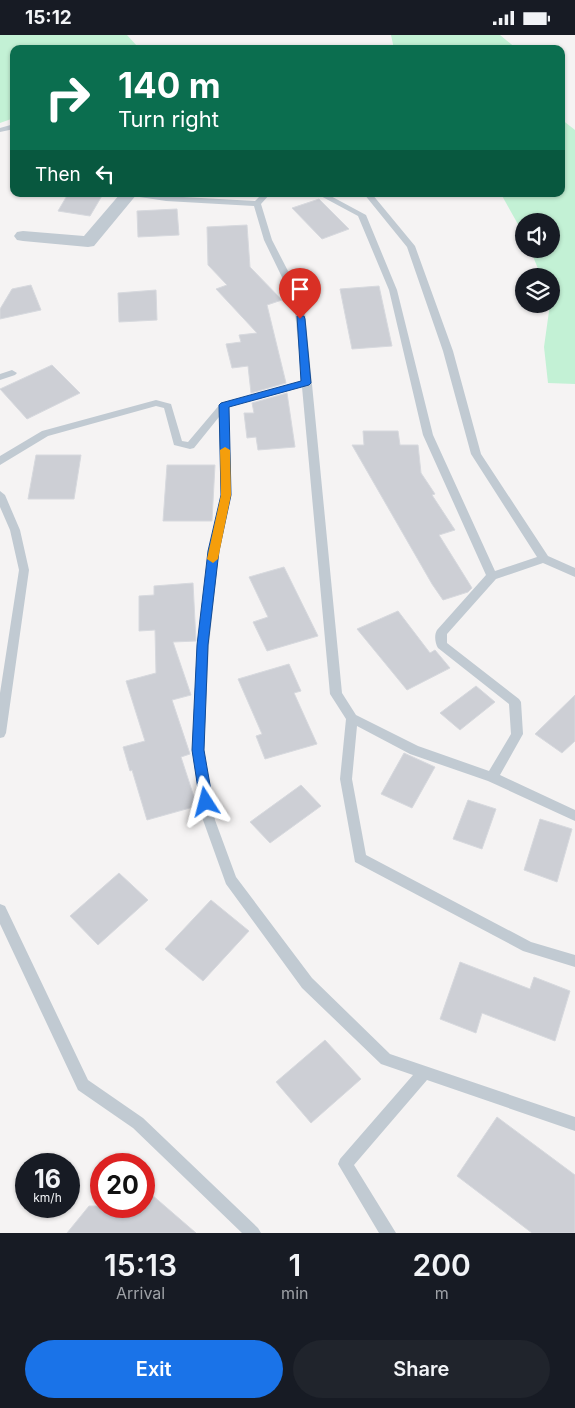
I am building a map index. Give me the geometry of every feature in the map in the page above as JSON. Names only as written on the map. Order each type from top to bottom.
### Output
[{"type":"street","points":[[24,236],[88,242],[126,197]]},
{"type":"lane","points":[[153,197],[258,205]]},
{"type":"lane","points":[[258,205],[264,197]]},
{"type":"lane","points":[[327,197],[362,215],[393,290],[428,435],[492,576]]},
{"type":"lane","points":[[370,197],[411,246],[448,351],[476,454],[544,559],[575,573]]},
{"type":"lane","points":[[258,205],[268,240],[299,302],[336,694],[352,718],[414,750],[492,777],[575,816]]},
{"type":"lane","points":[[0,377],[12,373]]},
{"type":"lane","points":[[0,461],[46,433],[156,403],[168,406],[178,443],[190,446],[224,405],[306,383]]},
{"type":"lane","points":[[224,405],[226,495],[214,551],[203,645],[198,750],[209,820],[232,880],[307,983],[386,1059],[575,1124]]},
{"type":"lane","points":[[0,495],[16,530],[24,570],[0,733]]},
{"type":"lane","points":[[492,777],[517,734],[515,702],[442,645],[441,633],[492,576],[544,559]]},
{"type":"lane","points":[[352,718],[346,779],[360,858],[528,947],[575,961]]},
{"type":"lane","points":[[0,910],[83,1085],[138,1123],[254,1233]]},
{"type":"lane","points":[[388,1233],[345,1164],[425,1072]]},
{"type":"green space","points":[[0,35],[127,35],[136,45],[10,45],[10,119],[0,123]]},
{"type":"green space","points":[[391,35],[500,35],[512,45],[393,45]]},
{"type":"green space","points":[[565,122],[575,130],[575,384],[548,383],[544,347],[549,313],[560,313],[560,268],[538,268],[534,258],[560,258],[560,213],[515,213],[515,219],[503,197],[565,197]]},
{"type":"building","points":[[66,197],[101,197],[90,216],[58,211]]},
{"type":"building","points":[[319,199],[349,229],[322,239],[292,208]]},
{"type":"building","points":[[177,209],[179,235],[138,237],[137,211]]},
{"type":"building","points":[[247,225],[250,267],[282,300],[267,305],[286,383],[251,393],[248,366],[232,368],[226,344],[241,342],[239,335],[257,333],[216,289],[227,285],[208,265],[207,227]]},
{"type":"building","points":[[31,285],[41,310],[0,319],[0,309],[12,289]]},
{"type":"building","points":[[379,286],[392,346],[352,349],[340,289]]},
{"type":"building","points":[[156,290],[157,320],[119,322],[118,293]]},
{"type":"building","points":[[52,365],[80,393],[27,419],[0,389]]},
{"type":"building","points":[[287,393],[295,447],[258,450],[256,437],[247,438],[244,413],[254,413],[252,403]]},
{"type":"building","points":[[363,431],[398,431],[400,445],[418,445],[421,473],[435,494],[432,495],[455,530],[439,535],[472,588],[468,592],[443,600],[432,584],[352,445],[364,445]]},
{"type":"building","points":[[36,455],[81,455],[74,499],[28,499]]},
{"type":"building","points":[[167,465],[215,465],[212,521],[163,521]]},
{"type":"building","points":[[284,567],[318,636],[267,651],[253,622],[268,617],[249,577]]},
{"type":"building","points":[[193,583],[196,641],[173,642],[191,695],[172,700],[190,754],[181,757],[197,806],[147,820],[123,747],[145,741],[126,681],[156,673],[155,630],[139,631],[139,596],[154,595],[154,586]]},
{"type":"building","points":[[398,611],[430,653],[435,650],[450,668],[407,690],[357,629]]},
{"type":"building","points":[[289,664],[301,691],[294,693],[317,744],[265,759],[256,736],[262,734],[238,679]]},
{"type":"building","points":[[476,686],[495,702],[460,730],[440,713]]},
{"type":"building","points":[[575,695],[575,741],[562,753],[535,734]]},
{"type":"building","points":[[404,753],[435,767],[412,808],[381,794]]},
{"type":"building","points":[[301,785],[321,806],[270,843],[250,822]]},
{"type":"building","points":[[468,800],[496,809],[482,849],[453,839]]},
{"type":"building","points":[[540,819],[572,829],[557,882],[524,870]]},
{"type":"building","points":[[119,873],[148,900],[98,945],[70,916]]},
{"type":"building","points":[[211,900],[249,931],[203,981],[165,949]]},
{"type":"building","points":[[460,962],[530,989],[534,977],[570,991],[555,1041],[482,1013],[476,1033],[440,1019]]},
{"type":"building","points":[[325,1040],[361,1079],[311,1123],[276,1082]]},
{"type":"building","points":[[497,1117],[575,1175],[575,1233],[532,1233],[457,1176]]},
{"type":"building","points":[[155,1198],[196,1233],[67,1233],[89,1206],[90,1218],[155,1218]]},
{"type":"slow traffic","points":[[213,559],[226,495],[225,450]]},
{"type":"route","points":[[206,802],[198,750],[203,645],[214,551],[226,495],[224,405],[306,383],[300,319]]}]
